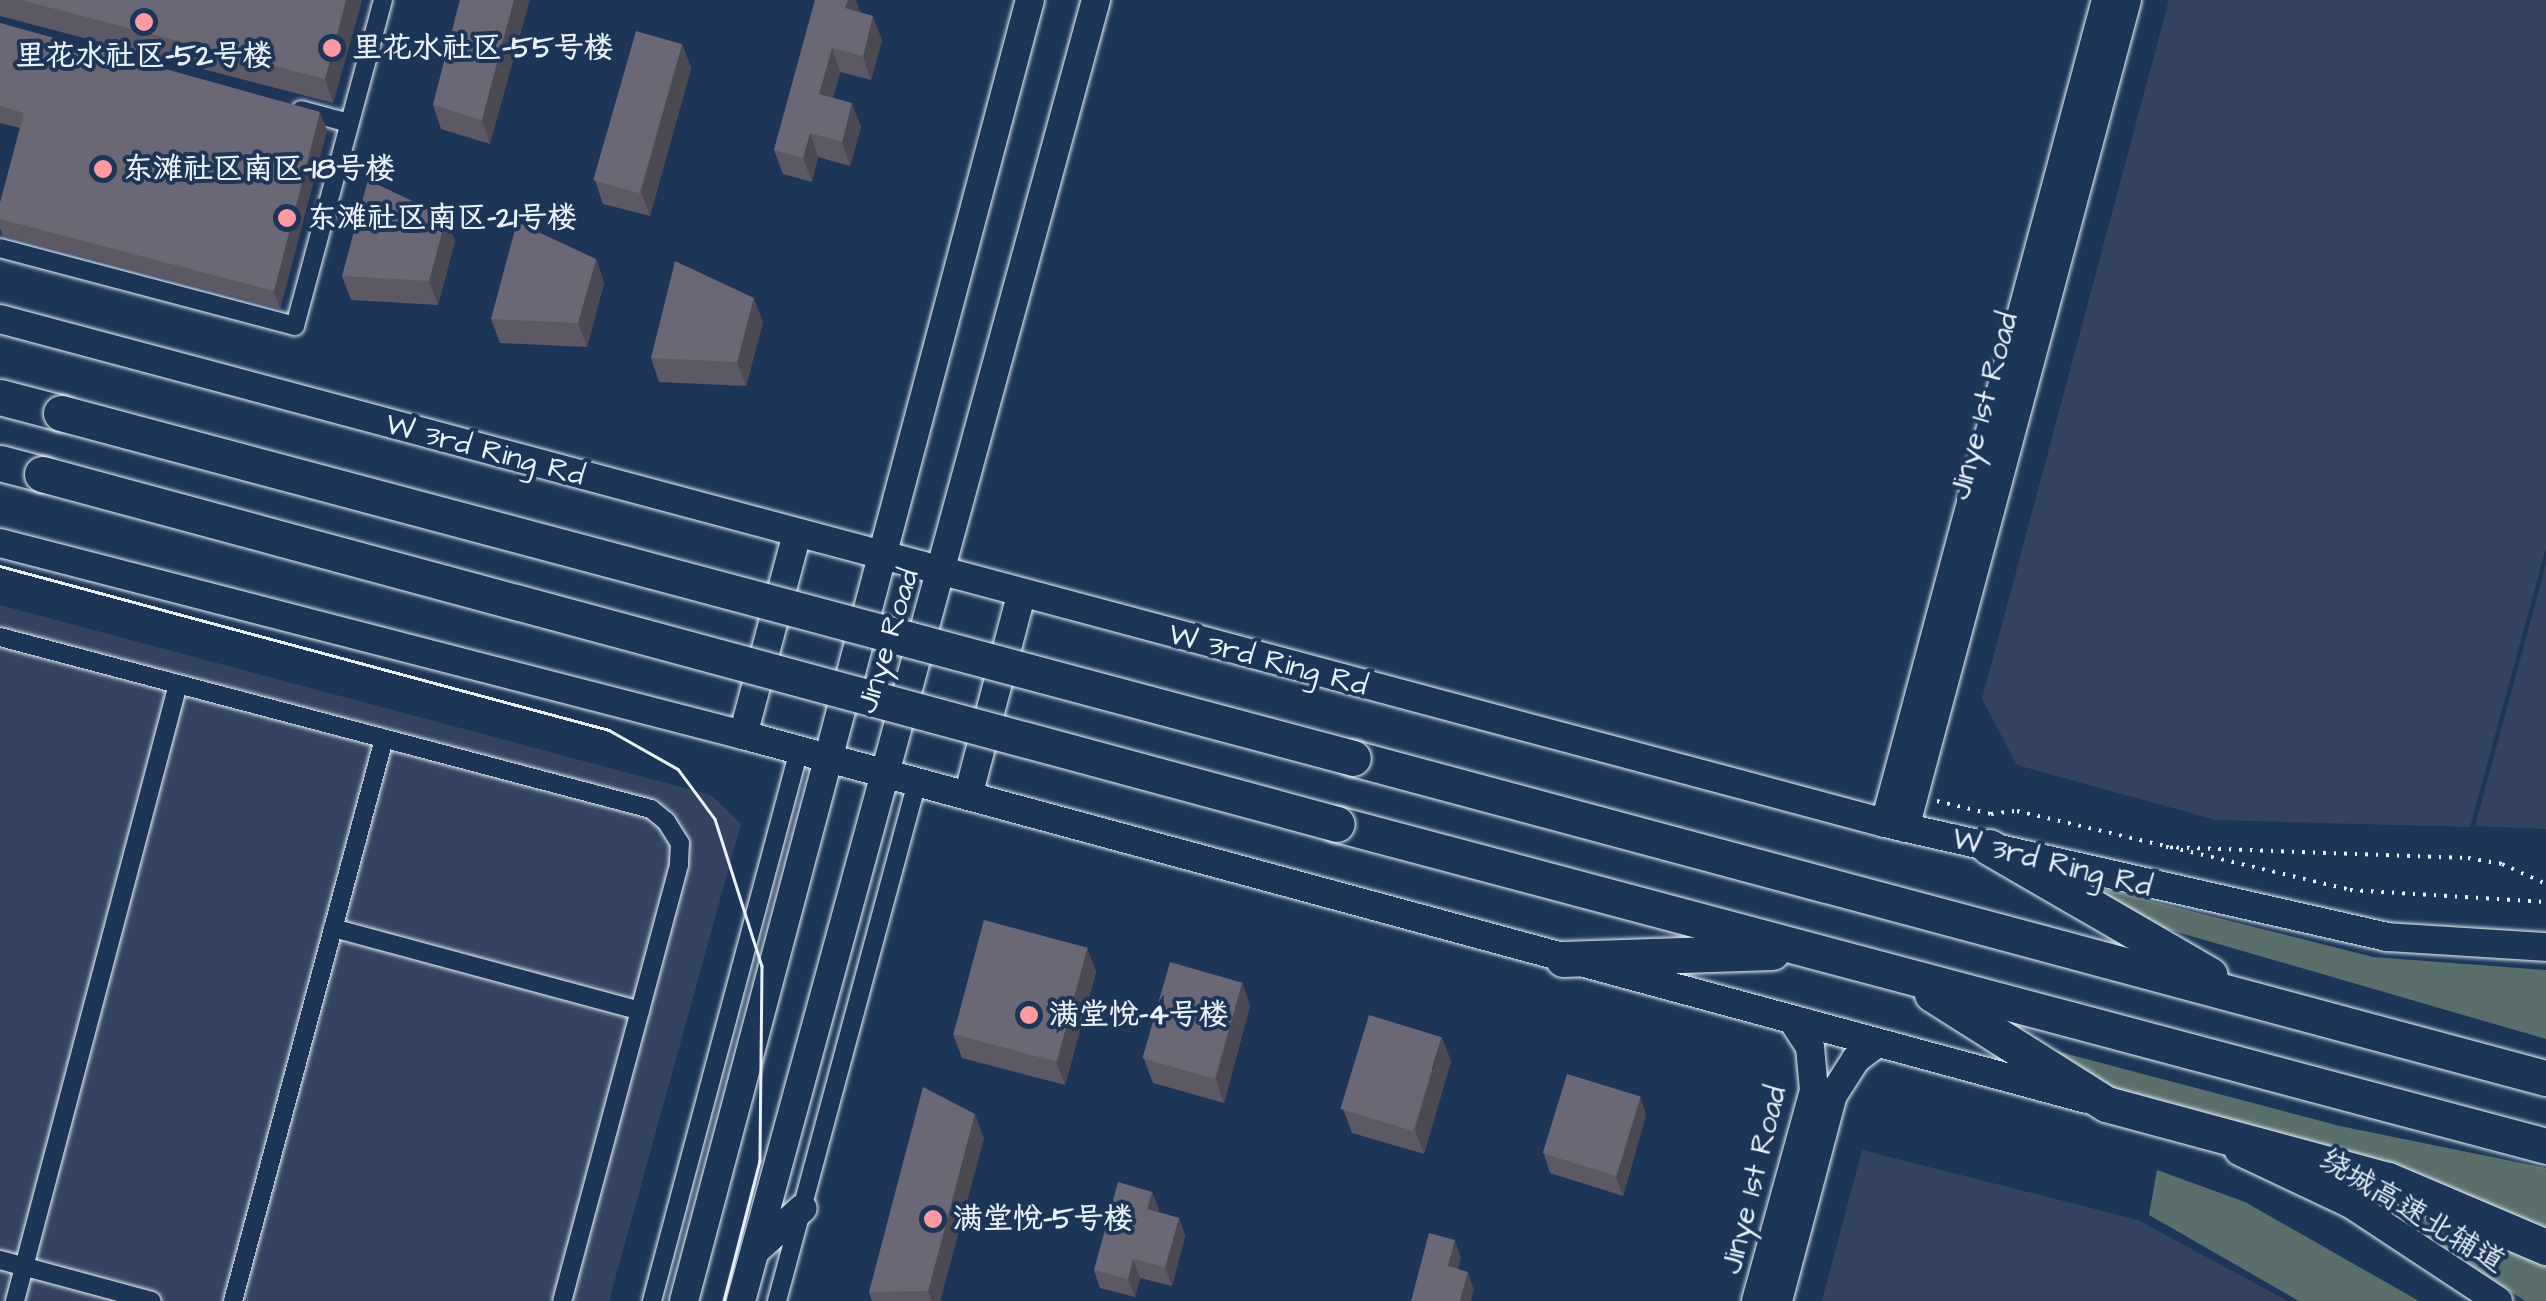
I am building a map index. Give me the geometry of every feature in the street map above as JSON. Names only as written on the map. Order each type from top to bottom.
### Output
[{"type":"highway","points":[[0,396],[2546,1078]]},
{"type":"highway","points":[[0,463],[2546,1146]]},
{"type":"highway","points":[[1989,847],[2250,998]]},
{"type":"highway","points":[[1563,960],[1808,950]]},
{"type":"highway","points":[[1901,975],[2106,1104],[2388,1180],[2546,1248]]},
{"type":"main road","name":"Jinye Road","points":[[684,1301],[1030,0]]},
{"type":"main road","name":"Jinye Road","points":[[741,1301],[883,772],[943,574],[1096,0]]},
{"type":"main road","name":"Jinye 1st Road","points":[[1895,826],[2106,0]]},
{"type":"main road","name":"Jinye 1st Road","points":[[1895,826],[1914,794],[2127,0]]},
{"type":"main road","name":"W 3rd Ring Rd","points":[[0,319],[1895,826],[2387,937],[2546,947]]},
{"type":"main road","points":[[743,735],[797,534]]},
{"type":"main road","points":[[0,542],[883,772],[1563,960],[2106,1104]]},
{"type":"main road","points":[[968,796],[1021,594]]},
{"type":"main road","name":"Jinye 1st Road","points":[[1756,1301],[1814,1090],[1810,1046],[1793,1021]]},
{"type":"main road","name":"Jinye 1st Road","points":[[1778,1301],[1833,1095],[1856,1058],[1877,1043]]},
{"type":"main road","name":"绕城高速北辅道","points":[[2184,1124],[2351,1204],[2498,1301]]},
{"type":"main road","points":[[754,1252],[803,1208]]},
{"type":"street","points":[[0,248],[296,326],[383,0]]},
{"type":"street","points":[[276,103],[349,123]]},
{"type":"street","points":[[0,637],[651,809],[666,821],[680,842],[680,865],[562,1301]]},
{"type":"street","points":[[15,1301],[178,684]]},
{"type":"street","points":[[233,1301],[384,738]]},
{"type":"street","points":[[652,1301],[800,750]]},
{"type":"street","points":[[778,1301],[918,782]]},
{"type":"street","points":[[333,928],[640,1011]]},
{"type":"street","points":[[0,1260],[152,1301]]},
{"type":"path","points":[[1914,794],[1991,814],[2017,811],[2350,890],[2546,902]]},
{"type":"path","points":[[2158,847],[2468,858],[2502,864],[2546,884]]},
{"type":"shaded area","points":[[2169,0],[2546,0],[2546,548],[2470,827],[2216,820],[2017,765],[1982,699]]},
{"type":"shaded area","points":[[2546,564],[2546,829],[2475,826]]},
{"type":"shaded area","points":[[0,605],[711,795],[741,824],[609,1301],[0,1301]]},
{"type":"shaded area","points":[[1862,1150],[2138,1220],[2288,1301],[1822,1301]]},
{"type":"green space","points":[[2103,889],[2373,957],[2546,970],[2546,1039],[2153,925],[2096,892]]},
{"type":"green space","points":[[2056,1051],[2340,1126],[2546,1168],[2546,1301],[2525,1301],[2377,1203],[2393,1168],[2120,1092]]},
{"type":"green space","points":[[2157,1170],[2245,1202],[2419,1301],[2299,1301],[2149,1215]]},
{"type":"building","points":[[21,0],[346,0],[325,79]]},
{"type":"building","points":[[460,0],[514,0],[482,120],[433,105]]},
{"type":"building","points":[[815,0],[848,0],[845,8],[873,16],[863,56],[832,48],[819,94],[852,103],[842,142],[810,133],[803,158],[774,150]]},
{"type":"building","points":[[0,23],[320,112],[274,291],[0,219],[0,203],[24,113],[0,106]]},
{"type":"building","points":[[636,31],[682,44],[639,193],[593,180]]},
{"type":"building","points":[[368,180],[446,217],[429,281],[342,276]]},
{"type":"building","points":[[517,222],[596,259],[578,323],[491,319]]},
{"type":"building","points":[[675,261],[754,298],[737,362],[651,358]]},
{"type":"building","name":"满堂悦-4号楼","points":[[984,920],[1087,948],[1057,1062],[953,1034]]},
{"type":"building","points":[[1170,962],[1242,983],[1215,1079],[1142,1058]]},
{"type":"building","points":[[1369,1015],[1442,1037],[1413,1131],[1340,1109]]},
{"type":"building","points":[[1567,1074],[1641,1097],[1616,1176],[1543,1153]]},
{"type":"building","name":"满堂悦-5号楼","points":[[923,1087],[975,1114],[928,1291],[869,1292]]},
{"type":"building","points":[[1118,1182],[1152,1192],[1147,1209],[1179,1218],[1165,1267],[1133,1259],[1128,1279],[1094,1270]]},
{"type":"building","points":[[1429,1233],[1455,1240],[1448,1266],[1468,1272],[1460,1301],[1411,1301]]},
{"type":"tram line","points":[[0,566],[609,730],[678,769],[715,819],[762,966],[760,1161],[724,1301]]},
{"type":"place","name":"里花水社区-52号楼","points":[[144,22]]},
{"type":"place","name":"里花水社区-55号楼","points":[[332,48]]},
{"type":"place","name":"东滩社区南区-18号楼","points":[[103,169]]},
{"type":"place","name":"东滩社区南区-21号楼","points":[[287,218]]},
{"type":"place","name":"满堂悦-4号楼","points":[[1029,1015]]},
{"type":"place","name":"满堂悦-5号楼","points":[[933,1219]]}]
